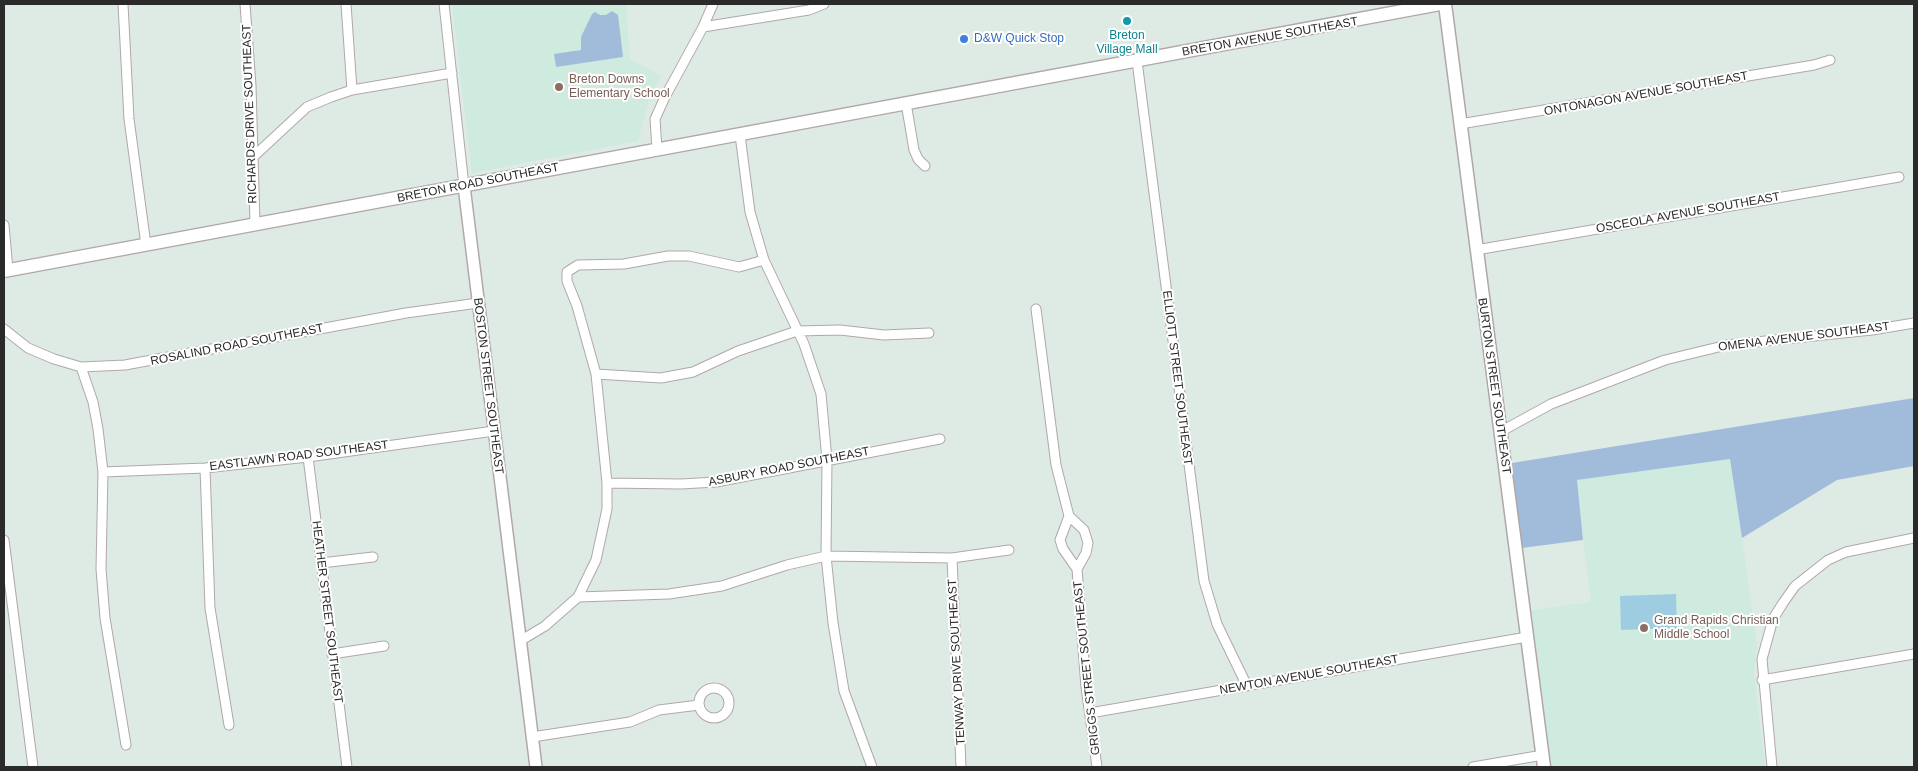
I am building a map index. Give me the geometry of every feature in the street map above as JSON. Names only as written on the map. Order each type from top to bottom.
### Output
[{"type":"main road","name":"BRETON AVENUE SOUTHEAST","points":[[951,95],[1440,4]]},
{"type":"main road","name":"BURTON STREET SOUTHEAST","points":[[1445,4],[1544,761]]},
{"type":"main road","name":"BRETON ROAD SOUTHEAST","points":[[6,270],[951,95]]},
{"type":"street","points":[[123,4],[129,119],[146,245]]},
{"type":"street","name":"RICHARDS DRIVE SOUTHEAST","points":[[245,4],[251,86],[255,224]]},
{"type":"street","points":[[346,4],[352,90]]},
{"type":"street","name":"BOSTON STREET SOUTHEAST","points":[[444,4],[478,303],[536,767]]},
{"type":"street","points":[[657,149],[655,119],[713,4]]},
{"type":"street","points":[[703,27],[809,10],[824,4]]},
{"type":"street","name":"ONTONAGON AVENUE SOUTHEAST","points":[[1460,124],[1814,65],[1830,60]]},
{"type":"street","name":"ELLIOTT STREET SOUTHEAST","points":[[1137,61],[1204,581],[1217,624],[1246,686]]},
{"type":"street","points":[[252,158],[307,107],[352,90],[452,73]]},
{"type":"street","points":[[906,103],[914,150],[918,160],[925,166]]},
{"type":"street","points":[[740,135],[750,212],[764,260],[810,356],[818,382],[824,414],[827,460],[826,556],[833,624],[844,691],[872,767]]},
{"type":"street","name":"OSCEOLA AVENUE SOUTHEAST","points":[[1476,250],[1899,177]]},
{"type":"street","points":[[4,225],[6,270]]},
{"type":"street","points":[[520,641],[545,626],[572,605],[578,597],[596,560],[607,509],[607,482],[596,374],[577,306],[567,281],[567,272],[578,266],[624,264],[668,256],[689,256],[739,266],[764,260]]},
{"type":"street","name":"ROSALIND ROAD SOUTHEAST","points":[[4,329],[28,348],[54,359],[81,367],[126,365],[397,315],[478,303]]},
{"type":"street","name":"GRIGGS STREET SOUTHEAST","points":[[1036,308],[1057,472],[1069,516],[1084,530],[1088,543],[1086,553],[1077,569]]},
{"type":"street","name":"OMENA AVENUE SOUTHEAST","points":[[1500,432],[1551,404],[1665,360],[1726,345],[1844,333],[1914,323]]},
{"type":"street","points":[[596,374],[661,378],[693,372],[744,349],[797,331],[840,330],[884,335],[929,333]]},
{"type":"street","points":[[81,367],[93,402],[103,472],[101,560],[105,618],[126,745]]},
{"type":"street","name":"EASTLAWN ROAD SOUTHEAST","points":[[103,472],[205,468],[308,457],[494,431]]},
{"type":"street","name":"ASBURY ROAD SOUTHEAST","points":[[607,482],[681,484],[716,482],[940,439]]},
{"type":"street","name":"HEATHER STREET SOUTHEAST","points":[[308,457],[347,767]]},
{"type":"street","points":[[205,468],[210,608],[216,653],[230,725]]},
{"type":"street","name":"GRIGGS STREET SOUTHEAST","points":[[1069,516],[1060,540],[1063,549],[1077,569],[1090,713],[1097,767]]},
{"type":"street","points":[[1772,767],[1762,680],[1762,659],[1773,618],[1795,586],[1828,560],[1846,552],[1914,538]]},
{"type":"street","points":[[4,540],[33,767]]},
{"type":"street","points":[[578,597],[669,594],[722,586],[787,565],[826,556],[952,558],[1009,550]]},
{"type":"street","points":[[321,563],[373,557]]},
{"type":"street","name":"TENWAY DRIVE SOUTHEAST","points":[[952,558],[961,767]]},
{"type":"street","name":"NEWTON AVENUE SOUTHEAST","points":[[1090,713],[1527,637]]},
{"type":"street","points":[[332,654],[384,646]]},
{"type":"street","points":[[1762,680],[1914,654]]},
{"type":"street","points":[[532,737],[630,722],[659,710],[700,705]]},
{"type":"street","points":[[1473,767],[1544,761]]},
{"type":"shaded area","name":"Breton Downs Elementary School","points":[[452,4],[626,4],[630,59],[661,76],[649,99],[638,141],[472,173]]},
{"type":"shaded area","points":[[612,11],[618,15],[623,57],[556,67],[554,54],[581,50],[581,37],[592,14],[595,12],[600,15],[606,15]]},
{"type":"shaded area","points":[[1914,398],[1914,466],[1837,480],[1742,538],[1730,459],[1577,480],[1583,540],[1522,548],[1512,463]]},
{"type":"shaded area","name":"Grand Rapids Christian Middle School","points":[[1731,459],[1757,646],[1754,673],[1765,767],[1551,767],[1531,610],[1591,602],[1576,480]]},
{"type":"shaded area","points":[[1676,594],[1677,628],[1621,630],[1620,596]]},
{"type":"place","name":"Breton Village Mall","points":[[1127,21]]},
{"type":"place","name":"D&W Quick Stop","points":[[964,39]]},
{"type":"place","name":"Breton Downs Elementary School","points":[[559,87]]},
{"type":"place","name":"Grand Rapids Christian Middle School","points":[[1644,628]]}]
